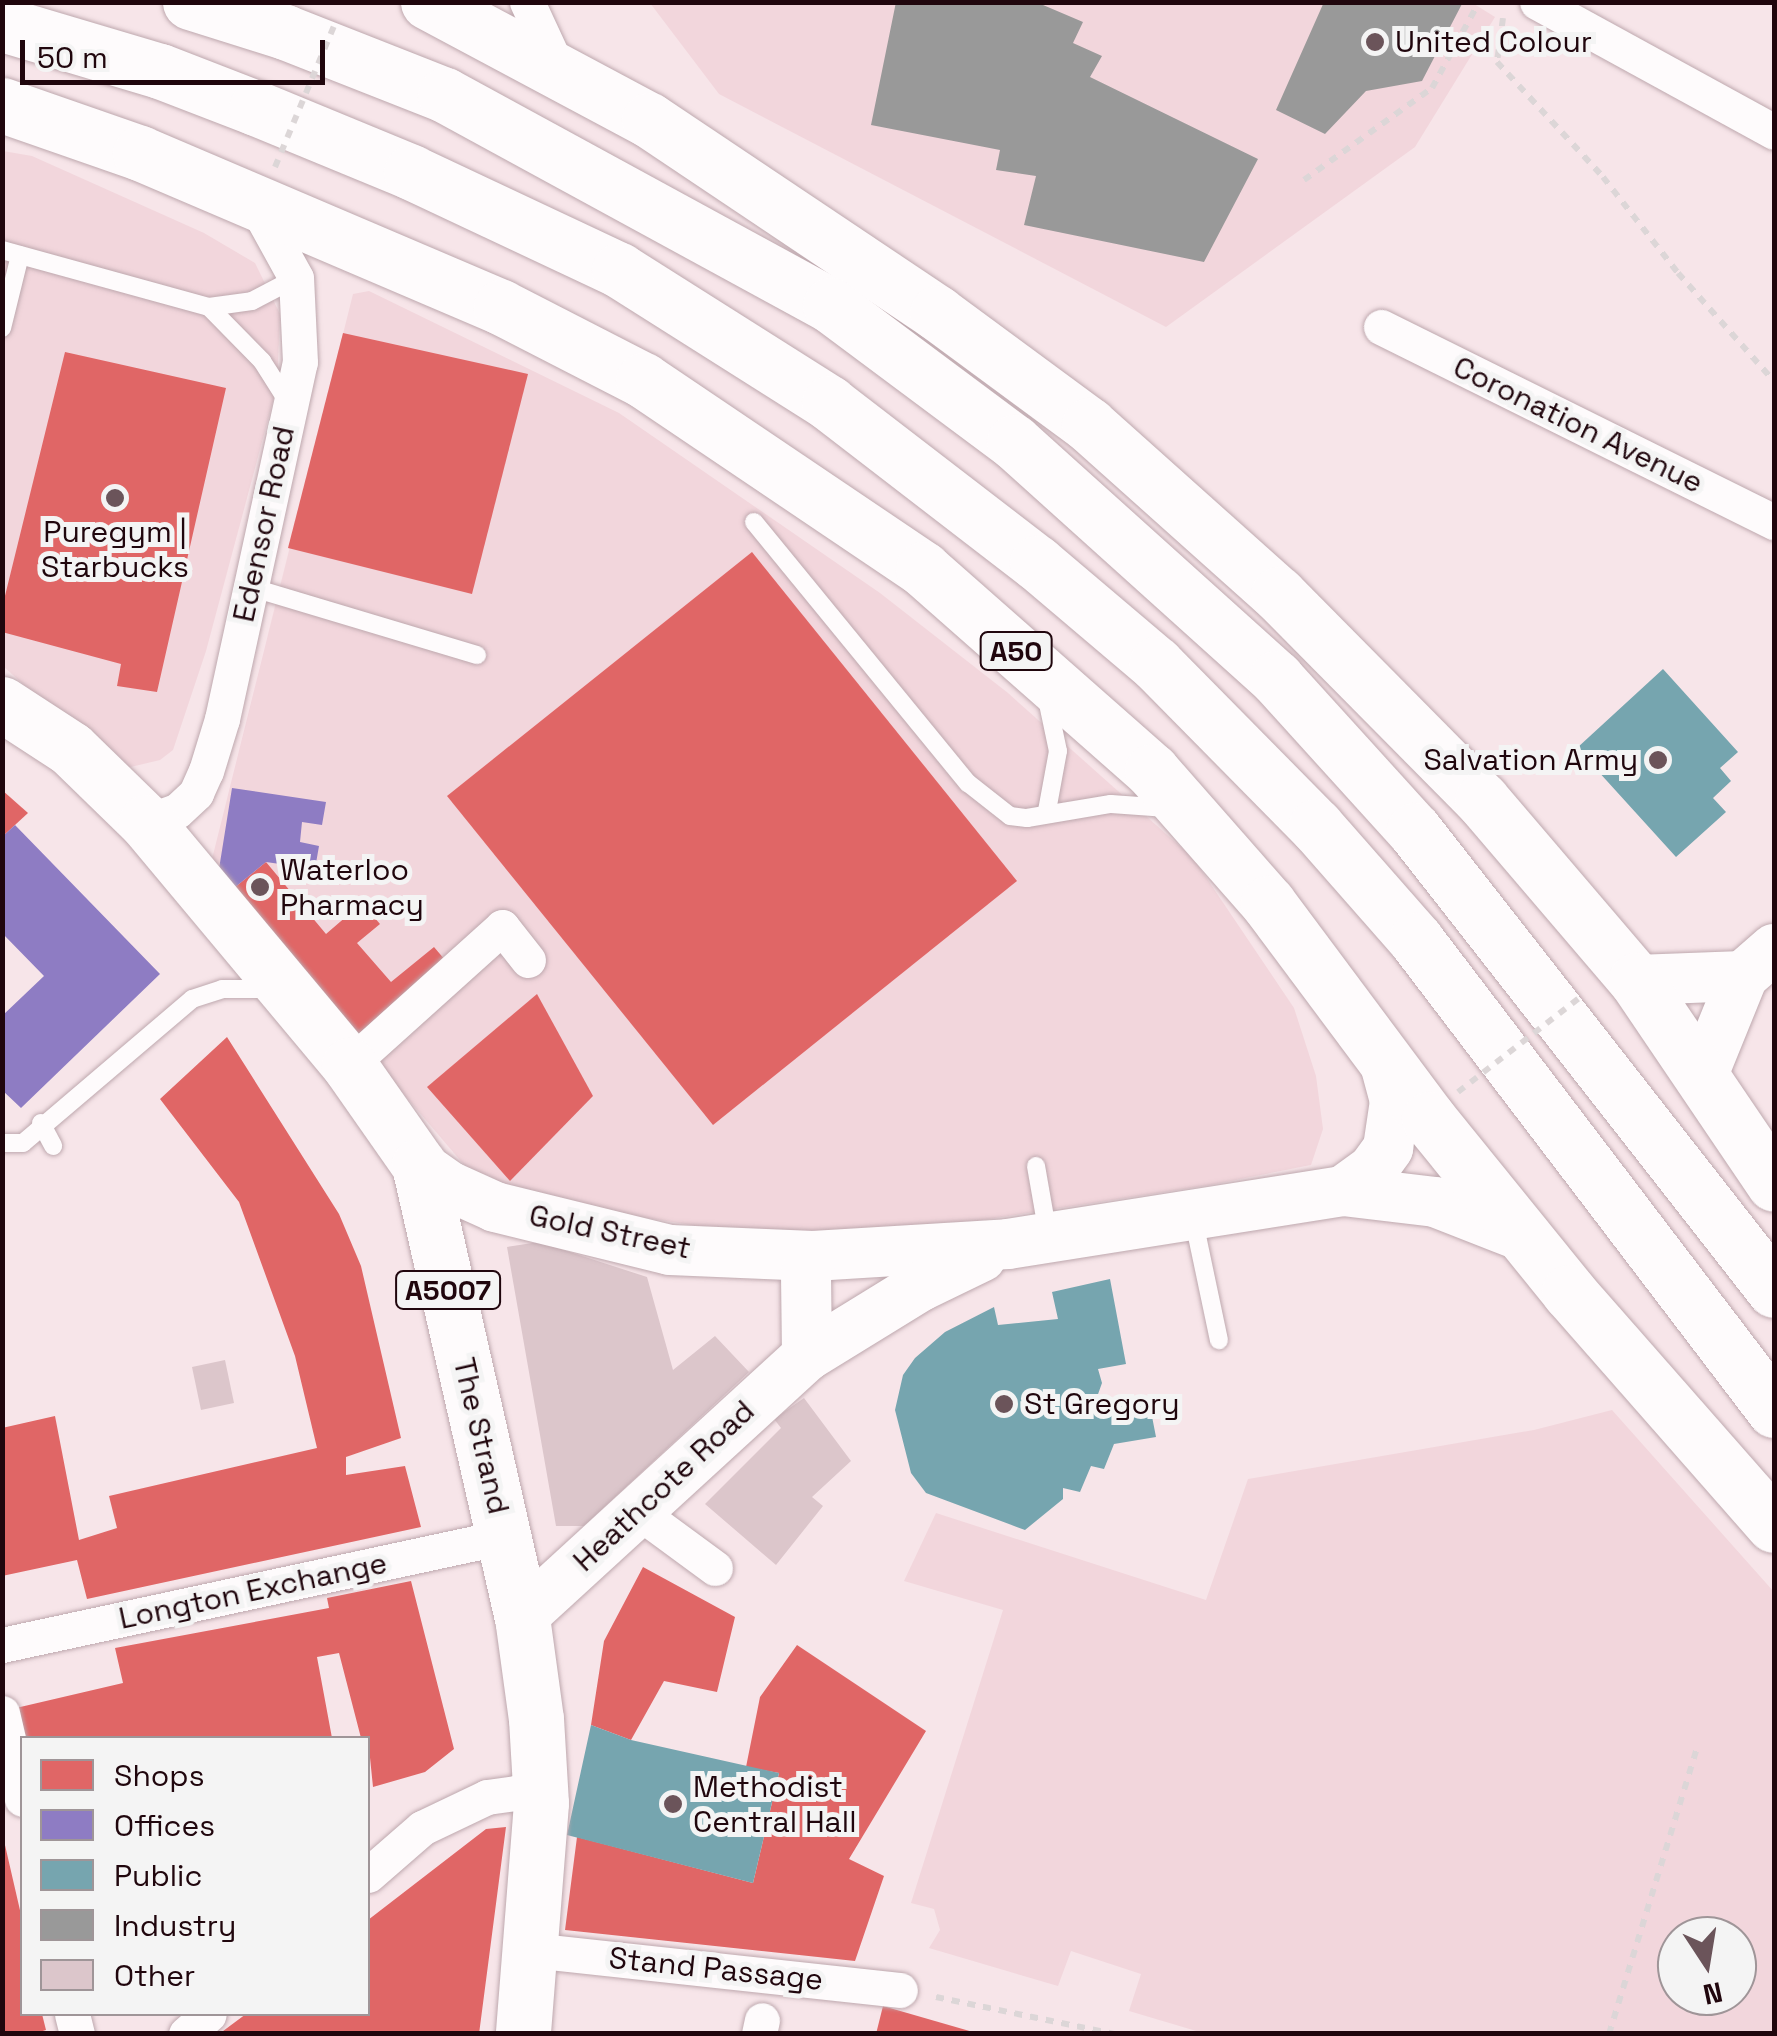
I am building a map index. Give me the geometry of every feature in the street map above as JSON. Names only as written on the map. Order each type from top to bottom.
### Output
[{"type":"main road","points":[[190,2],[285,32],[445,95],[830,304],[1014,442],[1276,678],[1402,816],[1594,1054],[1774,1290]]},
{"type":"main road","points":[[428,2],[649,120],[938,314],[1089,425],[1278,594],[1469,786],[1636,980],[1774,1184]]},
{"type":"main road","name":"A50","points":[[2,24],[160,72],[256,108],[411,172],[618,270],[829,403],[1037,562],[1156,664],[1316,826],[1416,940],[1774,1410]]},
{"type":"main road","name":"A50","points":[[2,105],[140,153],[264,184],[643,380],[923,569],[1152,771],[1188,811],[1268,903],[1384,1060],[1525,1238],[1774,1525]]},
{"type":"main road","name":"The Strand","points":[[2,704],[71,748],[146,822],[349,1065],[419,1165],[522,1617],[536,1718],[540,1803],[523,2034]]},
{"type":"street","points":[[527,2],[540,40],[559,72]]},
{"type":"street","points":[[1521,8],[1774,132]]},
{"type":"street","name":"Edensor Road","points":[[146,822],[178,811],[196,793],[206,771],[300,362],[296,278],[264,184]]},
{"type":"street","name":"Coronation Avenue","points":[[1381,327],[1774,522]]},
{"type":"street","points":[[349,1065],[502,926],[528,960]]},
{"type":"street","points":[[1636,980],[1759,962]]},
{"type":"street","points":[[1702,1077],[1759,962]]},
{"type":"street","points":[[1344,1191],[1373,1169],[1388,1148],[1395,1101],[1384,1060]]},
{"type":"street","name":"Gold Street","points":[[419,1165],[450,1187],[495,1207],[634,1243],[670,1250],[813,1256]]},
{"type":"street","name":"Heathcote Road","points":[[813,1256],[1028,1239],[1344,1191],[1435,1202],[1525,1238]]},
{"type":"street","name":"Heathcote Road","points":[[522,1617],[806,1356],[921,1286],[1028,1239]]},
{"type":"street","points":[[806,1356],[806,1273],[813,1256]]},
{"type":"street","points":[[636,1510],[715,1568]]},
{"type":"street","name":"Longton Exchange","points":[[2,1645],[503,1538]]},
{"type":"street","points":[[2,1713],[20,1790]]},
{"type":"street","points":[[370,1873],[422,1828],[487,1797],[516,1793],[540,1803]]},
{"type":"street","name":"Stand Passage","points":[[531,1950],[900,1990]]},
{"type":"street","points":[[186,2034],[207,2016]]},
{"type":"lane","points":[[2,328],[11,252],[209,307],[252,302],[296,278]]},
{"type":"lane","points":[[209,307],[262,361],[290,406]]},
{"type":"lane","points":[[754,522],[968,783],[1010,816],[1027,818],[1112,804],[1188,811]]},
{"type":"lane","points":[[250,588],[477,655]]},
{"type":"lane","points":[[1036,668],[1058,751],[1047,812]]},
{"type":"lane","points":[[2,1143],[22,1142],[192,1000],[222,989],[283,989]]},
{"type":"lane","points":[[41,1124],[53,1146]]},
{"type":"lane","points":[[1028,1239],[1036,1166]]},
{"type":"lane","points":[[1192,1212],[1219,1340]]},
{"type":"path","points":[[1304,180],[1432,88],[1479,2]]},
{"type":"path","points":[[1521,8],[1496,62],[1603,178],[1678,273],[1774,381]]},
{"type":"path","points":[[264,184],[337,19]]},
{"type":"path","points":[[1458,1092],[1583,995]]},
{"type":"path","points":[[1608,2034],[1697,1748]]},
{"type":"path","points":[[900,1990],[1114,2034]]},
{"type":"shaded area","points":[[1471,2],[1495,17],[1415,147],[1166,327],[719,94],[650,3]]},
{"type":"shaded area","points":[[3,151],[32,156],[204,233],[255,263],[280,314],[277,386],[206,651],[173,750],[160,760],[118,770],[3,666]]},
{"type":"shaded area","points":[[369,291],[619,413],[880,593],[1008,693],[1193,858],[1294,1008],[1316,1076],[1323,1129],[1311,1165],[1210,1185],[911,1231],[730,1231],[558,1204],[471,1173],[210,867],[353,294]]},
{"type":"shaded area","points":[[1612,1410],[1774,1592],[1774,2033],[1203,2033],[1129,2011],[1141,1974],[1071,1951],[1058,1986],[929,1948],[940,1930],[934,1909],[911,1903],[1003,1610],[904,1581],[936,1513],[1206,1600],[1248,1479],[1534,1430]]},
{"type":"building: Shops","points":[[343,333],[528,374],[472,594],[288,548]]},
{"type":"building: Shops","name":"Puregym | Starbucks","points":[[65,352],[226,388],[157,692],[117,686],[121,664],[2,632],[2,608]]},
{"type":"building: Shops","points":[[752,552],[1017,881],[713,1125],[447,796]]},
{"type":"building: Shops","points":[[2,790],[28,813],[2,837]]},
{"type":"building: Shops","points":[[266,862],[326,934],[362,903],[380,924],[357,943],[391,982],[434,947],[451,967],[362,1041],[234,888]]},
{"type":"building: Shops","points":[[537,994],[593,1096],[510,1181],[427,1087]]},
{"type":"building: Shops","points":[[227,1037],[339,1214],[361,1266],[401,1438],[346,1457],[346,1475],[405,1466],[421,1527],[87,1599],[77,1560],[2,1576],[2,1428],[55,1416],[79,1540],[117,1528],[109,1496],[317,1448],[295,1356],[239,1202],[160,1099]]},
{"type":"building: Shops","points":[[643,1567],[735,1617],[717,1692],[664,1681],[631,1740],[591,1725],[604,1641]]},
{"type":"building: Shops","points":[[411,1581],[454,1749],[425,1772],[373,1787],[370,1736],[360,1736],[339,1653],[317,1657],[332,1736],[23,1736],[16,1708],[123,1683],[115,1648],[329,1608],[327,1598]]},
{"type":"building: Shops","points":[[797,1645],[926,1731],[849,1859],[884,1876],[855,1961],[565,1930],[577,1837],[753,1883],[779,1773],[746,1767],[760,1697]]},
{"type":"building: Shops","points":[[506,1827],[479,2034],[219,2034],[243,2016],[370,2016],[370,1918],[486,1829]]},
{"type":"building: Shops","points":[[2,1832],[20,1910],[20,2016],[42,2016],[46,2030],[2,2034]]},
{"type":"building: Shops","points":[[883,2006],[973,2032],[973,2034],[876,2034]]},
{"type":"building: Offices","points":[[232,788],[326,802],[322,825],[302,822],[300,842],[319,846],[315,869],[266,862],[234,888],[219,869]]},
{"type":"building: Offices","points":[[15,825],[160,974],[21,1108],[2,1090],[2,1016],[44,976],[2,933],[2,837]]},
{"type":"building: Public","name":"Salvation Army","points":[[1663,669],[1738,752],[1720,768],[1731,781],[1713,798],[1726,812],[1676,857],[1577,748]]},
{"type":"building: Public","name":"St Gregory","points":[[1110,1279],[1126,1364],[1098,1369],[1102,1383],[1097,1397],[1117,1407],[1149,1401],[1156,1437],[1114,1444],[1104,1469],[1091,1466],[1080,1492],[1063,1488],[1063,1499],[1025,1530],[926,1493],[911,1473],[895,1410],[903,1375],[915,1358],[945,1332],[994,1307],[998,1325],[1058,1319],[1052,1292]]},
{"type":"building: Public","name":"Methodist Central Hall","points":[[591,1725],[631,1740],[779,1773],[753,1883],[567,1835]]},
{"type":"building: Industry","points":[[896,2],[1036,2],[1083,22],[1073,43],[1102,56],[1090,77],[1258,159],[1204,262],[1024,225],[1036,176],[996,170],[1000,150],[871,125]]},
{"type":"building: Industry","name":"United Colour","points":[[1324,2],[1463,2],[1422,81],[1366,91],[1325,134],[1276,110]]},
{"type":"building: Other","points":[[539,1242],[647,1277],[673,1370],[715,1336],[749,1372],[584,1526],[556,1526],[507,1247]]},
{"type":"building: Other","points":[[225,1360],[234,1403],[201,1410],[192,1367]]},
{"type":"building: Other","points":[[804,1398],[851,1461],[812,1497],[823,1506],[776,1565],[705,1504],[781,1428],[774,1419]]},
{"type":"place","name":"United Colour","points":[[1375,42]]},
{"type":"place","name":"Puregym | Starbucks","points":[[115,498]]},
{"type":"place","name":"Salvation Army","points":[[1658,760]]},
{"type":"place","name":"Waterloo Pharmacy","points":[[260,887]]},
{"type":"place","name":"St Gregory","points":[[1004,1404]]},
{"type":"place","name":"Methodist Central Hall","points":[[673,1804]]}]
